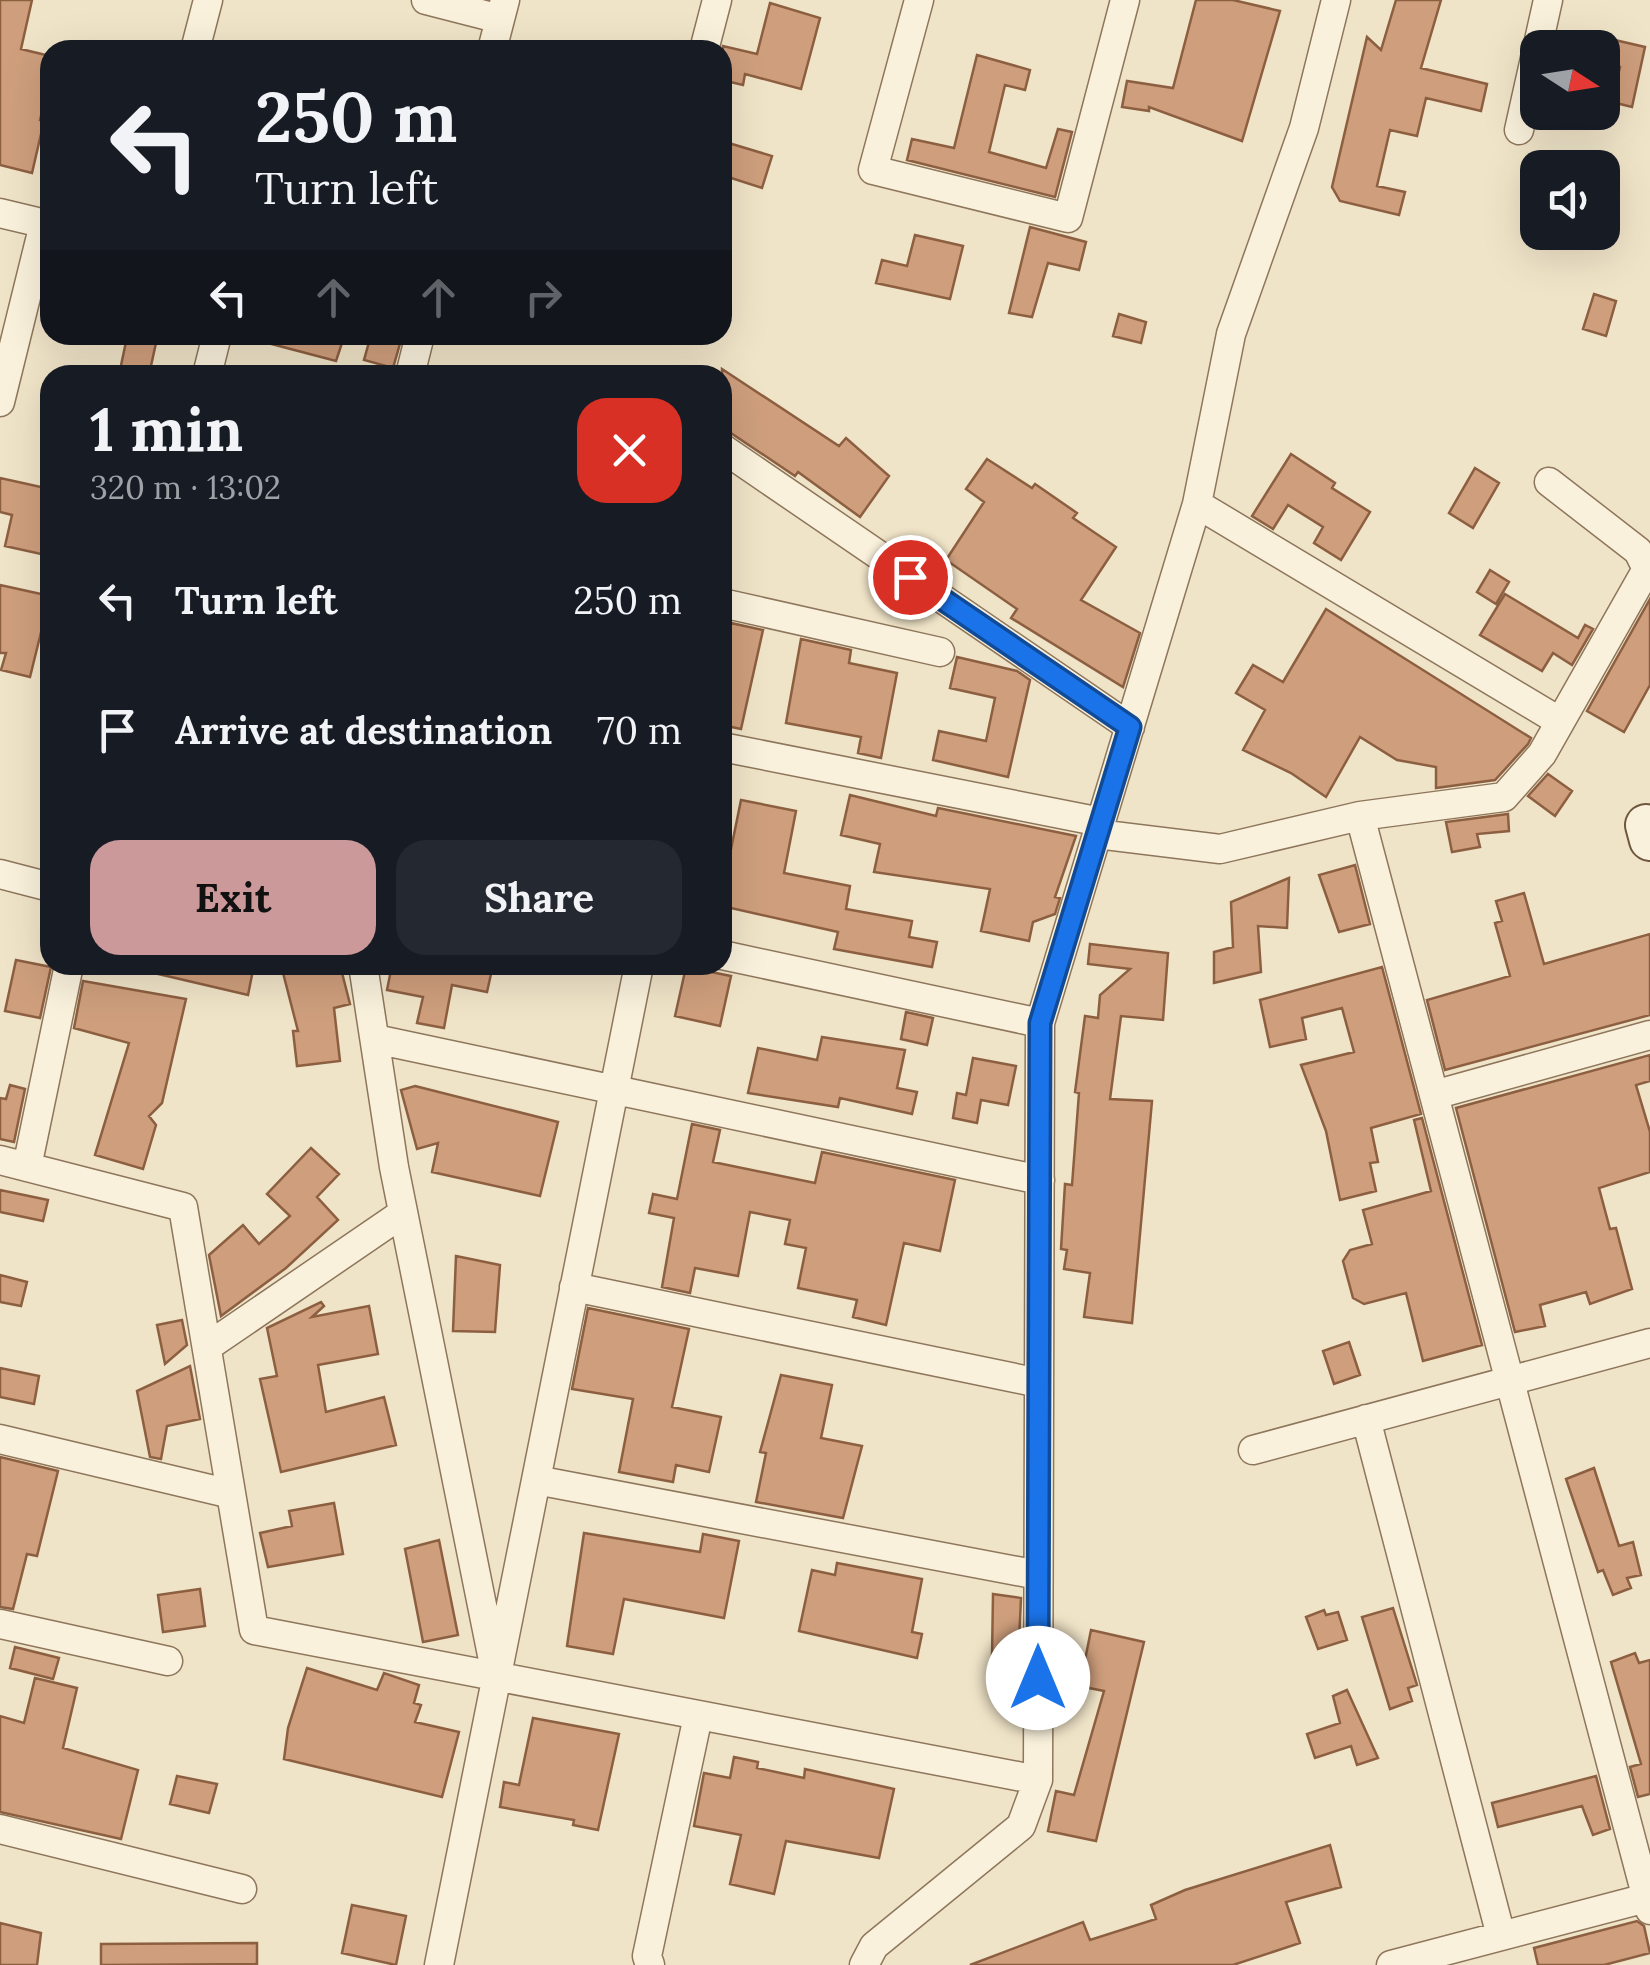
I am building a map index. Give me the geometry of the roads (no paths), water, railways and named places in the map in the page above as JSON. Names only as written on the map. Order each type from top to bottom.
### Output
[{"type":"street","points":[[198,40],[208,0]]},
{"type":"street","points":[[426,0],[502,10],[494,40]]},
{"type":"street","points":[[707,40],[717,0]]},
{"type":"street","points":[[919,0],[873,170],[1068,218],[1125,0]]},
{"type":"street","points":[[864,1965],[874,1946],[1020,1826],[1038,1780],[1040,1023],[1197,504],[1232,334],[1304,128],[1336,0]]},
{"type":"street","points":[[1519,130],[1548,0]]},
{"type":"street","points":[[0,212],[40,223]]},
{"type":"street","points":[[0,402],[40,251]]},
{"type":"street","points":[[732,455],[1130,727]]},
{"type":"street","points":[[732,749],[1099,828],[1220,848],[1360,816],[1504,797],[1542,754],[1647,569],[1638,550],[1549,482]]},
{"type":"street","points":[[1197,504],[1559,721]]},
{"type":"street","points":[[732,605],[940,652]]},
{"type":"street","points":[[1360,816],[1649,1901],[1391,1965]]},
{"type":"street","points":[[0,874],[40,884]]},
{"type":"street","points":[[732,957],[1040,1023]]},
{"type":"street","points":[[66,975],[13,1163],[184,1207],[254,1630],[1038,1780]]},
{"type":"street","points":[[365,975],[403,1213],[496,1676]]},
{"type":"street","points":[[438,1965],[638,975]]},
{"type":"street","points":[[1434,1095],[1650,1035]]},
{"type":"street","points":[[375,1040],[1040,1180]]},
{"type":"street","points":[[206,1347],[403,1213]]},
{"type":"street","points":[[574,1287],[1039,1383]]},
{"type":"street","points":[[1253,1450],[1650,1343]]},
{"type":"street","points":[[1366,1419],[1501,1936]]},
{"type":"street","points":[[0,1439],[231,1494]]},
{"type":"street","points":[[536,1480],[1038,1575]]},
{"type":"street","points":[[0,1624],[168,1661]]},
{"type":"street","points":[[650,1965],[647,1956],[698,1716]]},
{"type":"street","points":[[0,1829],[242,1888]]}]
